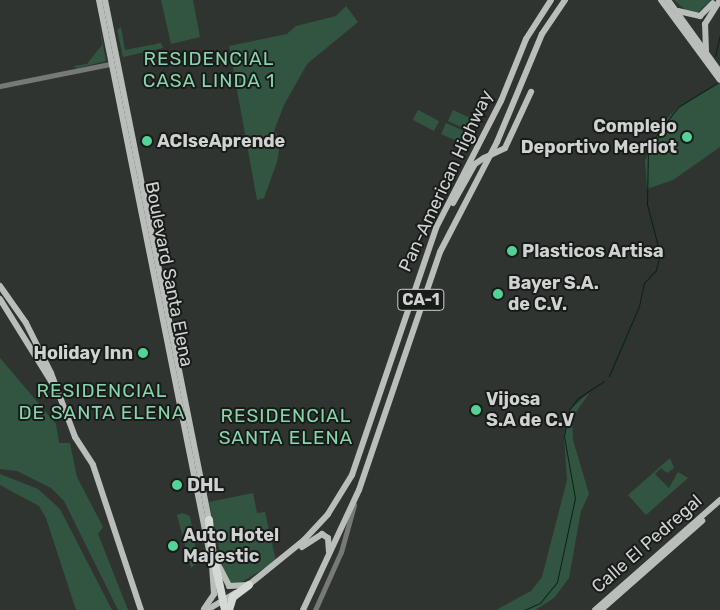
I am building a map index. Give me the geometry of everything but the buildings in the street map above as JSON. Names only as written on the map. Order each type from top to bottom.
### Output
[{"type":"highway","points":[[209,520],[212,549],[227,610]]},
{"type":"highway","points":[[227,610],[234,597],[250,585]]},
{"type":"main road","name":"Boulevard Santa Elena","points":[[99,0],[106,36],[123,90],[161,295],[171,360],[178,380]]},
{"type":"main road","name":"Boulevard Santa Elena","points":[[105,0],[114,62],[154,276],[168,315],[213,570],[214,594],[206,610]]},
{"type":"main road","name":"Pan-American Highway","points":[[206,610],[250,585],[284,559],[328,514],[355,469],[436,228],[501,101],[526,39],[551,0]]},
{"type":"main road","name":"Pan-American Highway","points":[[303,610],[358,490],[433,270],[497,142],[542,34],[564,0]]},
{"type":"main road","points":[[660,0],[720,80]]},
{"type":"main road","points":[[669,1],[684,16],[694,18],[703,15],[715,0]]},
{"type":"main road","points":[[707,55],[705,24],[720,0]]},
{"type":"main road","points":[[669,1],[720,72]]},
{"type":"main road","points":[[436,228],[479,160],[510,143],[532,92]]},
{"type":"main road","points":[[0,286],[26,323],[54,387],[97,475],[141,610]]},
{"type":"main road","points":[[0,299],[54,387]]},
{"type":"main road","points":[[178,380],[186,406],[209,520],[225,583],[233,587],[250,585]]},
{"type":"main road","name":"Calle El Pedregal","points":[[594,610],[720,500]]},
{"type":"main road","name":"Calle El Pedregal","points":[[602,610],[720,505]]},
{"type":"main road","points":[[284,559],[322,534],[328,538],[328,558]]},
{"type":"street","points":[[0,86],[114,62]]},
{"type":"street","points":[[315,610],[341,552],[358,490]]},
{"type":"green space","points":[[161,0],[193,0],[200,37],[171,44]]},
{"type":"green space","points":[[674,0],[711,0],[697,13],[688,12]]},
{"type":"green space","points":[[346,6],[358,22],[307,64],[284,105],[274,131],[281,139],[277,162],[264,198],[257,200],[229,46],[287,34],[296,26],[336,16]]},
{"type":"green space","points":[[99,23],[106,61],[77,68],[73,66],[87,64],[102,45]]},
{"type":"green space","points":[[121,27],[125,50],[161,43],[163,48],[123,57],[117,30]]},
{"type":"green space","name":"Complejo Deportivo Merliot","points":[[720,83],[720,147],[673,180],[647,189],[645,161],[659,127],[678,107]]},
{"type":"green space","points":[[418,110],[439,121],[434,131],[413,120]]},
{"type":"green space","points":[[453,110],[474,120],[469,131],[448,121]]},
{"type":"green space","points":[[446,123],[468,133],[463,144],[441,134]]},
{"type":"green space","points":[[0,358],[56,424],[59,443],[70,443],[77,477],[103,527],[98,534],[128,610],[118,610],[64,501],[51,488],[17,471],[0,469]]},
{"type":"green space","points":[[590,392],[572,418],[573,440],[589,494],[581,511],[569,578],[554,598],[535,610],[496,610],[531,591],[542,577],[567,480],[564,436],[569,410]]},
{"type":"green space","points":[[670,458],[674,468],[667,473],[661,468],[655,474],[669,488],[678,472],[688,478],[646,515],[628,495]]},
{"type":"green space","points":[[0,474],[38,489],[60,509],[112,610],[76,610],[46,518],[39,506],[0,485]]},
{"type":"green space","points":[[253,493],[257,513],[265,512],[276,561],[235,586],[226,580],[209,502]]},
{"type":"green space","points":[[182,513],[190,516],[198,562],[191,568],[177,515]]},
{"type":"waterway","points":[[715,56],[720,34]]},
{"type":"waterway","points":[[609,376],[639,306],[644,283],[656,270],[660,254],[647,204],[648,146],[678,107],[717,83]]},
{"type":"waterway","points":[[524,610],[540,603],[557,582],[575,498],[564,436],[569,410],[578,398],[604,381]]},
{"type":"place","name":"Complejo Deportivo Merliot","points":[[687,137]]},
{"type":"place","name":"ACIseAprende","points":[[147,141]]},
{"type":"place","name":"Plasticos Artisa","points":[[512,251]]},
{"type":"place","name":"Bayer S.A. de C.V.","points":[[498,294]]},
{"type":"place","name":"Holiday Inn","points":[[143,353]]},
{"type":"place","name":"Vijosa S.A de C.V","points":[[476,410]]},
{"type":"place","name":"DHL","points":[[177,485]]},
{"type":"place","name":"Auto Hotel Majestic","points":[[173,546]]},
{"type":"district","name":"RESIDENCIAL CASA LINDA 1","points":[[209,70]]},
{"type":"district","name":"RESIDENCIAL DE SANTA ELENA","points":[[102,402]]},
{"type":"district","name":"RESIDENCIAL SANTA ELENA","points":[[286,427]]}]
